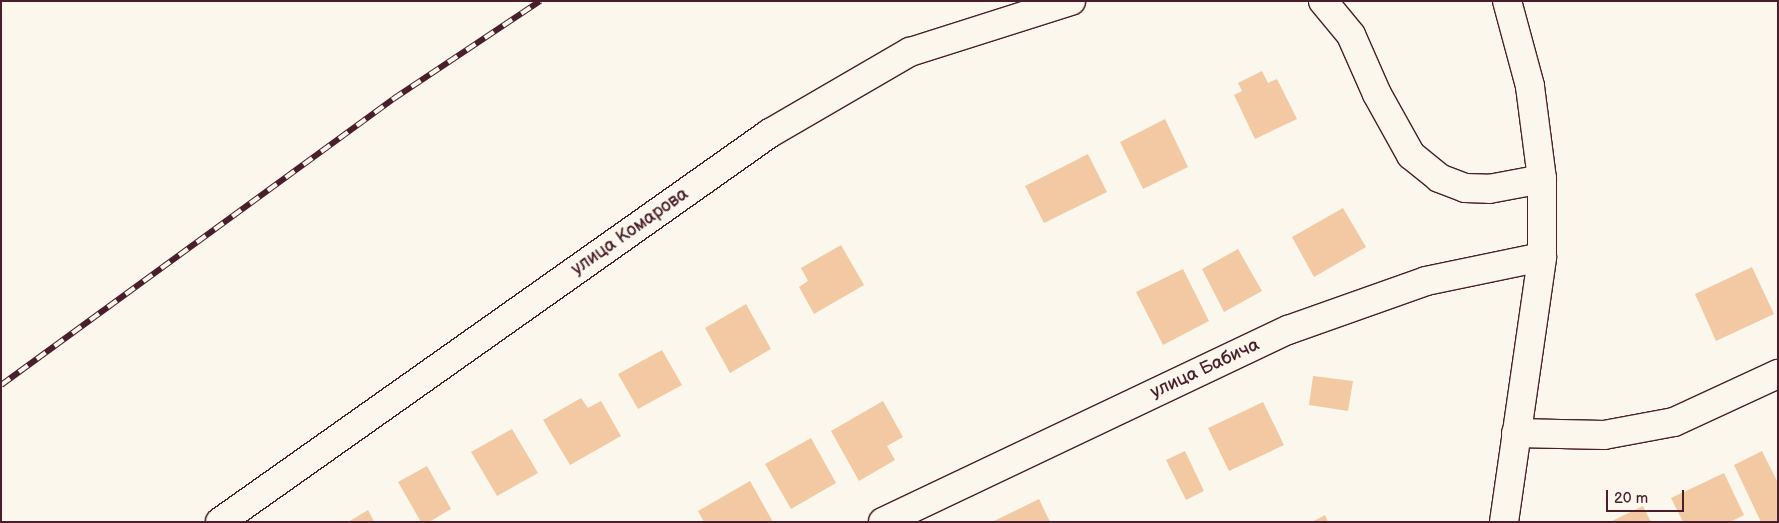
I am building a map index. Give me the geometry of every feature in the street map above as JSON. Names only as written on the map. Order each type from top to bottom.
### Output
[{"type":"street","name":"улица Комарова","points":[[220,522],[770,134],[910,52],[1071,1]]},
{"type":"street","points":[[1323,1],[1351,34],[1377,94],[1411,154],[1439,178],[1465,188],[1489,189],[1542,178]]},
{"type":"street","points":[[1504,522],[1542,257],[1542,178],[1530,86],[1507,1]]},
{"type":"street","name":"улица Бабича","points":[[883,522],[1288,330],[1426,281],[1542,257]]},
{"type":"street","points":[[1516,433],[1604,435],[1674,422],[1778,374]]},
{"type":"building","points":[[1262,71],[1268,83],[1277,79],[1297,119],[1255,139],[1234,95],[1242,91],[1238,83]]},
{"type":"building","points":[[1165,119],[1188,167],[1143,189],[1120,142]]},
{"type":"building","points":[[1088,154],[1107,192],[1044,223],[1025,186]]},
{"type":"building","points":[[1343,208],[1366,247],[1314,277],[1292,237]]},
{"type":"building","points":[[841,245],[864,285],[814,314],[799,287],[808,281],[801,268]]},
{"type":"building","points":[[1238,249],[1262,291],[1224,312],[1202,269]]},
{"type":"building","points":[[1752,267],[1774,314],[1716,341],[1695,294]]},
{"type":"building","points":[[1183,269],[1209,321],[1163,345],[1136,292]]},
{"type":"building","points":[[746,304],[771,349],[730,373],[705,328]]},
{"type":"building","points":[[662,350],[682,385],[638,409],[618,374]]},
{"type":"building","points":[[1313,376],[1353,381],[1348,411],[1309,405]]},
{"type":"building","points":[[581,398],[588,408],[601,401],[621,436],[570,465],[543,420]]},
{"type":"building","points":[[883,401],[903,437],[887,446],[895,460],[859,481],[831,431]]},
{"type":"building","points":[[1263,402],[1284,445],[1229,471],[1208,428]]},
{"type":"building","points":[[512,429],[538,473],[497,496],[471,452]]},
{"type":"building","points":[[811,438],[836,483],[791,509],[765,464]]},
{"type":"building","points":[[1185,451],[1204,491],[1186,500],[1166,460]]},
{"type":"building","points":[[1762,451],[1778,483],[1778,522],[1761,522],[1734,465]]},
{"type":"building","points":[[427,466],[451,509],[429,522],[421,522],[398,482]]},
{"type":"building","points":[[1724,473],[1744,515],[1730,522],[1683,522],[1671,498]]},
{"type":"building","points":[[750,481],[773,522],[704,522],[698,511]]},
{"type":"building","points":[[1039,499],[1050,522],[992,522]]},
{"type":"building","points":[[1643,506],[1651,522],[1610,522]]},
{"type":"building","points":[[368,510],[374,522],[348,522]]},
{"type":"building","points":[[1325,515],[1328,522],[1312,522]]},
{"type":"railway","points":[[1,385],[393,99],[540,1]]}]
